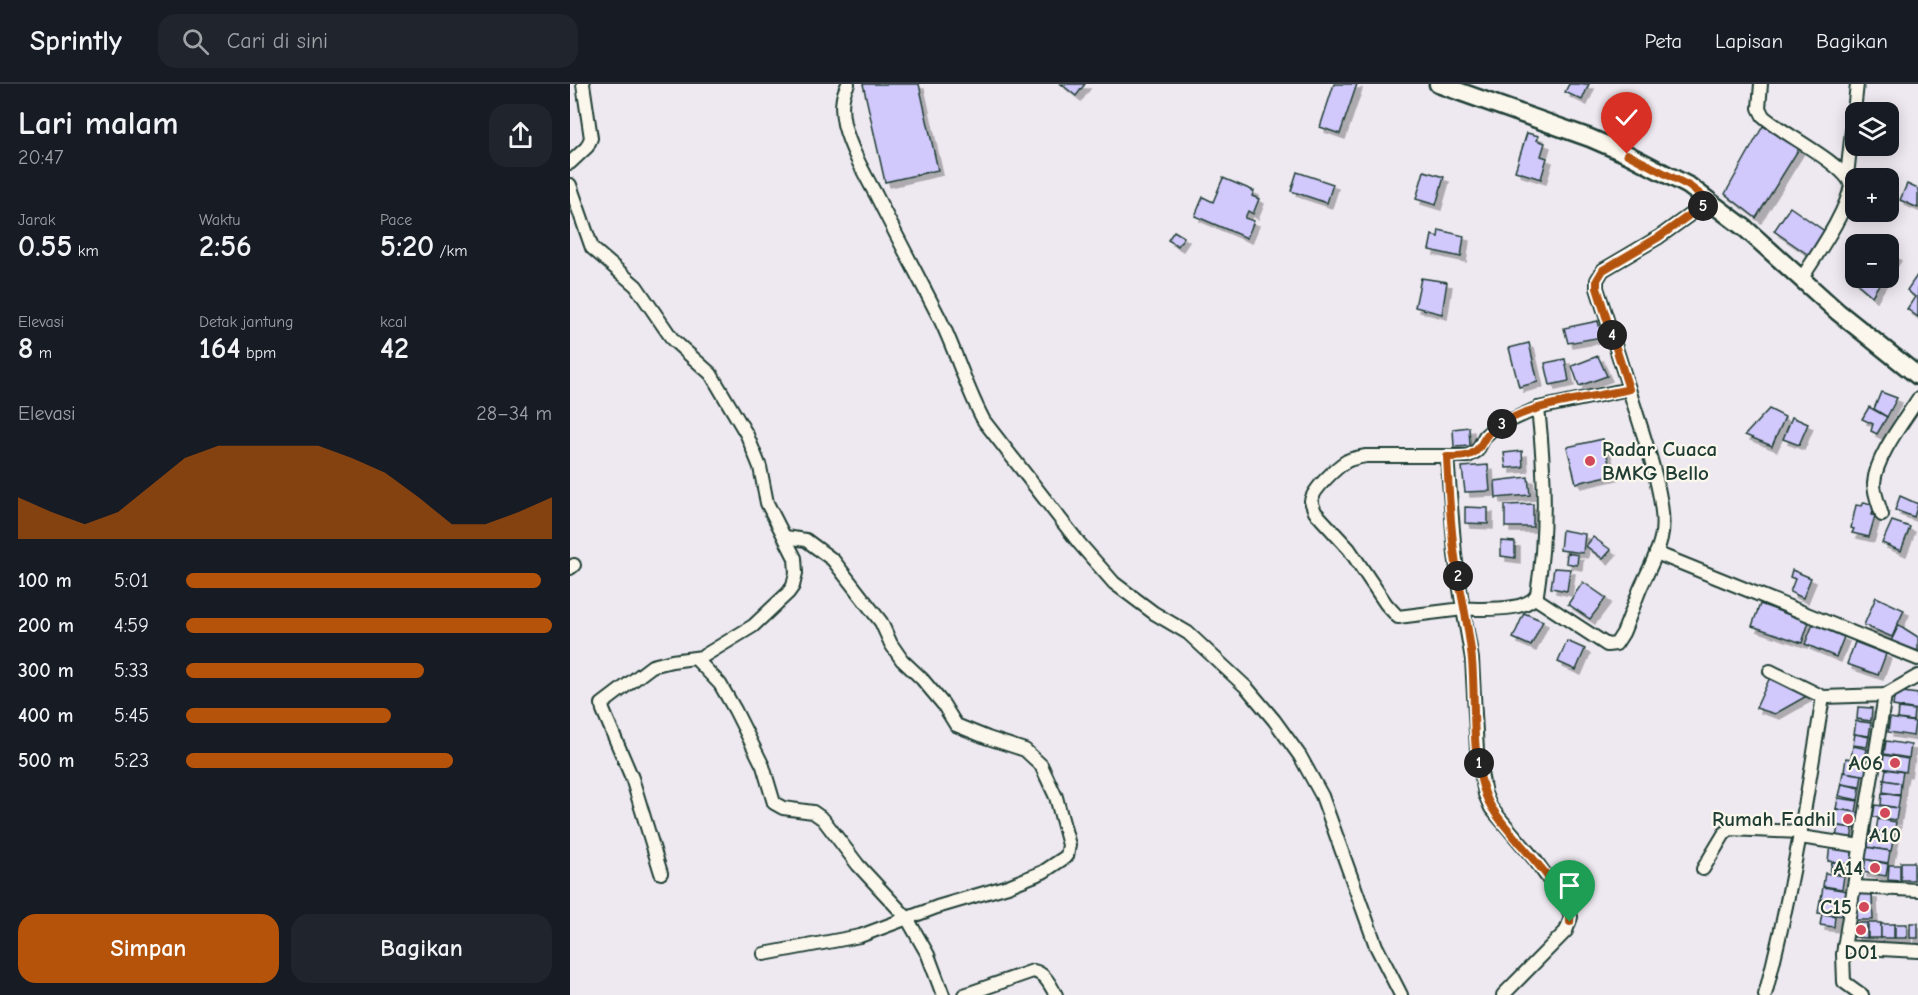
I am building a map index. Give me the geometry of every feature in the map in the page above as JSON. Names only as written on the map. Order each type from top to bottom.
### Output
[{"type":"main road","points":[[1438,84],[1455,87],[1590,138],[1689,186],[1746,229],[1838,312],[1918,376]]},
{"type":"street","points":[[848,84],[842,102],[843,121],[848,134],[865,175],[940,319],[958,359],[972,400],[984,422],[1078,543],[1114,583],[1154,613],[1188,633],[1247,688],[1300,756],[1322,796],[1376,945],[1401,995]]},
{"type":"street","points":[[1761,84],[1759,108],[1763,116],[1845,174]]},
{"type":"street","points":[[1848,168],[1857,84]]},
{"type":"street","points":[[570,96],[583,90],[590,143],[570,163]]},
{"type":"street","points":[[570,185],[592,248],[636,286],[673,340],[716,381],[756,454],[767,503],[795,558],[796,573],[793,586],[753,626],[697,660],[672,661],[652,666],[602,704],[632,777],[660,873]]},
{"type":"street","points":[[1535,598],[1606,645],[1616,644],[1623,633],[1662,537],[1663,511],[1629,389],[1597,288],[1597,280],[1603,270],[1659,237],[1709,201]]},
{"type":"street","points":[[1802,278],[1845,205]]},
{"type":"street","points":[[1538,408],[1543,470],[1544,536],[1539,587],[1535,598],[1522,606],[1463,609],[1396,617],[1349,549],[1315,512],[1311,501],[1315,490],[1343,464],[1353,458],[1394,455],[1468,456],[1474,454],[1485,436],[1494,428],[1538,408],[1629,389]]},
{"type":"street","points":[[1882,515],[1874,481],[1879,464],[1918,399]]},
{"type":"street","points":[[1447,457],[1455,555],[1472,659],[1477,751],[1485,794],[1491,808],[1535,860],[1571,914],[1566,931],[1503,995]]},
{"type":"street","points":[[764,954],[860,936],[907,918],[1008,886],[1043,872],[1067,856],[1070,845],[1056,797],[1041,765],[1025,750],[956,725],[922,679],[902,660],[891,644],[881,622],[833,560],[806,540],[785,537]]},
{"type":"street","points":[[1656,553],[1918,658]]},
{"type":"street","points":[[697,660],[720,684],[735,710],[763,766],[774,803],[783,808],[813,812],[818,815],[858,865],[907,918],[928,955],[943,995]]},
{"type":"street","points":[[1770,671],[1823,697],[1885,695],[1918,676]]},
{"type":"street","points":[[1862,995],[1844,982],[1844,947],[1885,695]]},
{"type":"street","points":[[1765,995],[1801,834],[1823,697]]},
{"type":"street","points":[[1703,869],[1724,834],[1730,829],[1801,834],[1861,846]]},
{"type":"street","points":[[1854,887],[1918,890]]},
{"type":"street","points":[[1844,947],[1918,951]]},
{"type":"street","points":[[964,995],[1033,971],[1046,978],[1056,995]]},
{"type":"building","points":[[863,84],[919,84],[938,170],[885,182]]},
{"type":"building","points":[[1061,84],[1085,84],[1076,96]]},
{"type":"building","points":[[1334,84],[1357,84],[1340,134],[1320,127]]},
{"type":"building","points":[[1569,84],[1589,84],[1582,100],[1565,92]]},
{"type":"building","points":[[1763,126],[1800,147],[1756,218],[1725,194]]},
{"type":"building","points":[[1527,133],[1539,136],[1537,140],[1545,143],[1541,156],[1547,158],[1541,179],[1515,171]]},
{"type":"building","points":[[1424,171],[1444,177],[1436,205],[1416,199]]},
{"type":"building","points":[[1297,172],[1333,184],[1327,203],[1291,191]]},
{"type":"building","points":[[1223,178],[1254,191],[1252,196],[1259,199],[1253,214],[1248,211],[1245,218],[1254,221],[1247,238],[1195,216],[1203,197],[1213,202]]},
{"type":"building","points":[[1907,184],[1918,189],[1918,208],[1900,200]]},
{"type":"building","points":[[1790,207],[1826,232],[1810,256],[1774,231]]},
{"type":"building","points":[[1439,230],[1464,236],[1461,257],[1429,250],[1432,235],[1438,237]]},
{"type":"building","points":[[1174,231],[1184,237],[1178,246],[1168,240]]},
{"type":"building","points":[[1918,274],[1918,317],[1907,309],[1915,297],[1907,290]]},
{"type":"building","points":[[1421,278],[1447,282],[1442,314],[1415,307]]},
{"type":"building","points":[[1862,288],[1877,288],[1872,296]]},
{"type":"building","points":[[1598,321],[1602,337],[1568,343],[1564,328]]},
{"type":"building","points":[[1529,343],[1538,382],[1519,387],[1509,348]]},
{"type":"building","points":[[1598,356],[1607,376],[1579,386],[1572,366]]},
{"type":"building","points":[[1565,359],[1569,381],[1550,385],[1545,363]]},
{"type":"building","points":[[1881,392],[1897,398],[1887,417],[1874,409]]},
{"type":"building","points":[[1869,407],[1887,417],[1877,434],[1871,431],[1873,424],[1862,419]]},
{"type":"building","points":[[1769,409],[1785,417],[1772,446],[1745,435]]},
{"type":"building","points":[[1792,417],[1808,424],[1799,445],[1783,439]]},
{"type":"building","points":[[1469,427],[1470,446],[1454,447],[1453,429]]},
{"type":"building","name":"Radar Cuaca BMKG Bello","points":[[1603,439],[1612,475],[1576,483],[1567,447]]},
{"type":"building","points":[[1522,451],[1523,467],[1506,468],[1504,453]]},
{"type":"building","points":[[1488,465],[1490,491],[1465,492],[1462,467]]},
{"type":"building","points":[[1528,477],[1530,495],[1496,498],[1495,481]]},
{"type":"building","points":[[1900,496],[1918,504],[1914,517],[1895,510]]},
{"type":"building","points":[[1864,502],[1874,505],[1872,515],[1875,516],[1869,537],[1852,533],[1854,529],[1851,528],[1856,505],[1862,506]]},
{"type":"building","points":[[1533,504],[1533,527],[1505,527],[1505,505]]},
{"type":"building","points":[[1465,507],[1488,508],[1488,524],[1465,523]]},
{"type":"building","points":[[1892,521],[1910,527],[1901,551],[1882,543]]},
{"type":"building","points":[[1562,530],[1585,534],[1583,553],[1560,550]]},
{"type":"building","points":[[1593,537],[1611,550],[1603,559],[1586,546]]},
{"type":"building","points":[[1501,541],[1515,542],[1515,558],[1501,556]]},
{"type":"building","points":[[1567,553],[1578,555],[1577,565],[1566,563]]},
{"type":"building","points":[[1554,568],[1570,569],[1567,591],[1551,588]]},
{"type":"building","points":[[1792,570],[1811,578],[1803,598],[1790,592],[1795,579],[1790,577]]},
{"type":"building","points":[[1583,582],[1606,598],[1590,619],[1568,604]]},
{"type":"building","points":[[1876,597],[1904,610],[1892,637],[1864,625]]},
{"type":"building","points":[[1760,604],[1809,622],[1802,643],[1752,626]]},
{"type":"building","points":[[1524,613],[1543,621],[1531,646],[1513,638]]},
{"type":"building","points":[[1813,624],[1844,637],[1836,657],[1805,644]]},
{"type":"building","points":[[1899,625],[1918,637],[1918,651],[1891,641]]},
{"type":"building","points":[[1567,641],[1585,649],[1576,670],[1558,662]]},
{"type":"building","points":[[1855,642],[1886,654],[1878,675],[1847,664]]},
{"type":"building","points":[[1771,675],[1812,693],[1775,714],[1756,708]]},
{"type":"building","points":[[1895,691],[1918,694],[1918,710],[1893,706]]},
{"type":"building","points":[[1858,707],[1872,708],[1871,721],[1857,719]]},
{"type":"building","points":[[1899,708],[1914,710],[1913,721],[1898,719]]},
{"type":"building","points":[[1890,718],[1915,722],[1913,736],[1888,732]]},
{"type":"building","points":[[1856,721],[1871,723],[1869,736],[1854,734]]},
{"type":"building","points":[[1855,734],[1869,737],[1867,747],[1853,745]]},
{"type":"building","points":[[1886,741],[1911,745],[1909,758],[1884,754]]},
{"type":"building","points":[[1853,746],[1867,749],[1865,760],[1851,758]]},
{"type":"building","name":"A06","points":[[1884,755],[1908,759],[1906,772],[1882,768]]},
{"type":"building","points":[[1846,758],[1871,762],[1869,776],[1844,772]]},
{"type":"building","points":[[1886,769],[1903,772],[1901,783],[1884,780]]},
{"type":"building","points":[[1843,772],[1862,775],[1860,787],[1841,784]]},
{"type":"building","points":[[1884,780],[1901,783],[1900,795],[1883,792]]},
{"type":"building","points":[[1842,784],[1860,788],[1858,800],[1839,796]]},
{"type":"building","points":[[1882,793],[1900,796],[1898,808],[1881,805]]},
{"type":"building","points":[[1838,798],[1858,801],[1856,812],[1836,809]]},
{"type":"building","name":"A10","points":[[1875,805],[1898,808],[1896,820],[1873,817]]},
{"type":"building","name":"Rumah Fadhil","points":[[1836,809],[1862,813],[1859,829],[1834,825]]},
{"type":"building","points":[[1878,819],[1896,822],[1894,834],[1876,831]]},
{"type":"building","points":[[1838,826],[1853,828],[1851,841],[1836,838]]},
{"type":"building","points":[[1869,832],[1894,836],[1891,851],[1867,847]]},
{"type":"building","points":[[1830,845],[1856,848],[1854,865],[1828,861]]},
{"type":"building","points":[[1866,847],[1890,851],[1888,863],[1864,859]]},
{"type":"building","name":"A14","points":[[1864,859],[1888,864],[1886,876],[1862,872]]},
{"type":"building","points":[[1832,862],[1845,864],[1844,875],[1830,872]]},
{"type":"building","points":[[1901,862],[1914,862],[1914,880],[1901,880]]},
{"type":"building","points":[[1889,865],[1900,865],[1900,881],[1888,880]]},
{"type":"building","points":[[1825,873],[1844,876],[1842,889],[1823,886]]},
{"type":"building","points":[[1823,887],[1848,891],[1846,902],[1821,899]]},
{"type":"building","name":"C15","points":[[1857,893],[1872,894],[1873,920],[1852,920]]},
{"type":"building","points":[[1820,900],[1845,903],[1844,916],[1818,913]]},
{"type":"building","points":[[1822,914],[1835,916],[1834,927],[1820,925]]},
{"type":"building","name":"D01","points":[[1854,923],[1867,923],[1867,938],[1854,937]]},
{"type":"building","points":[[1868,923],[1881,923],[1881,938],[1868,938]]},
{"type":"building","points":[[1910,923],[1918,923],[1918,938],[1910,938]]},
{"type":"building","points":[[1881,924],[1894,924],[1894,938],[1881,938]]},
{"type":"building","points":[[1895,924],[1907,924],[1907,938],[1895,938]]},
{"type":"place","name":"Radar Cuaca BMKG Bello","points":[[1590,461]]},
{"type":"place","name":"A06","points":[[1895,763]]},
{"type":"place","name":"A10","points":[[1885,813]]},
{"type":"place","name":"Rumah Fadhil","points":[[1848,819]]},
{"type":"place","name":"A14","points":[[1875,868]]},
{"type":"place","name":"C15","points":[[1864,907]]},
{"type":"place","name":"D01","points":[[1861,930]]},
{"type":"route","points":[[1570,922],[1571,914],[1567,905],[1535,860],[1491,808],[1485,794],[1477,751],[1472,659],[1455,555],[1447,457],[1474,454],[1485,436],[1494,428],[1538,408],[1629,389],[1597,288],[1597,280],[1603,270],[1659,237],[1709,201],[1689,186],[1627,154]]}]
